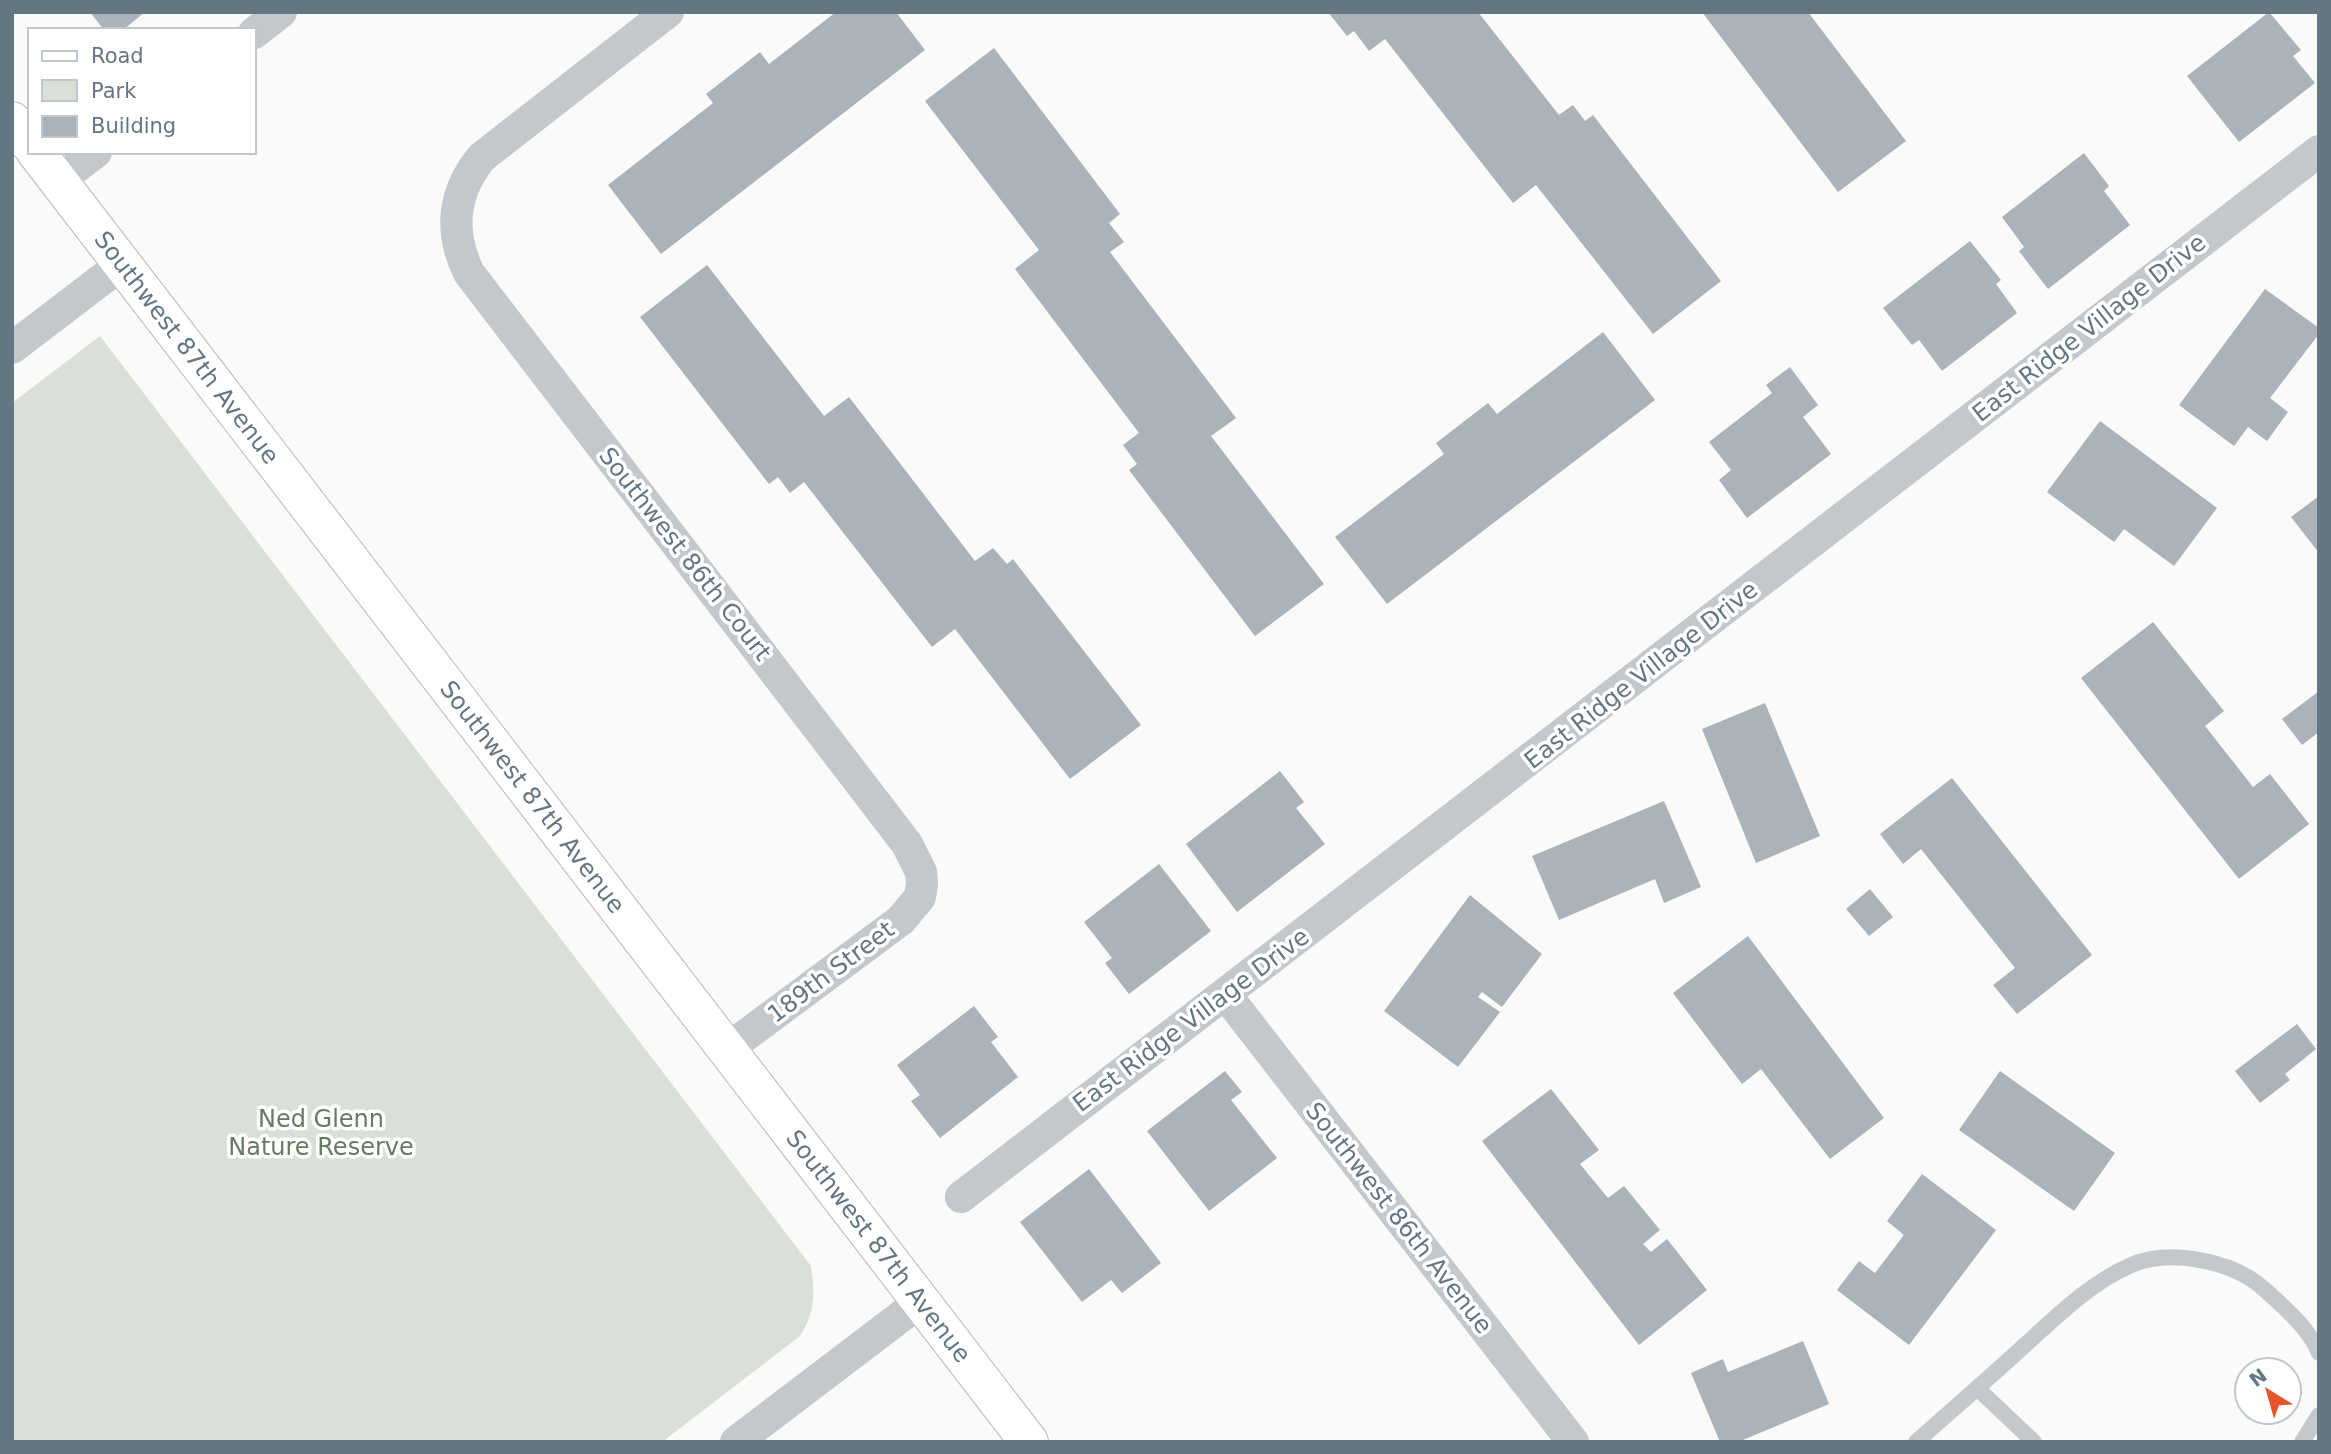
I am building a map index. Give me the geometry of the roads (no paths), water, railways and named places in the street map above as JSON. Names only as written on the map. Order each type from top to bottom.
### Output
[{"type":"street","points":[[256,31],[281,12]]},
{"type":"street","name":"Southwest 86th Court","points":[[668,12],[482,158],[461,186],[455,221],[456,238],[469,273],[901,836],[921,872],[922,884]]},
{"type":"street","points":[[12,121],[28,141]]},
{"type":"street","name":"East Ridge Village Drive","points":[[961,1196],[1226,995],[2319,151]]},
{"type":"street","points":[[47,167],[89,154]]},
{"type":"street","name":"Southwest 87th Avenue","points":[[47,167],[1029,1442]]},
{"type":"street","points":[[12,348],[122,264]]},
{"type":"street","name":"189th Street","points":[[726,1050],[901,920],[920,897],[922,884]]},
{"type":"street","name":"Southwest 86th Avenue","points":[[1226,995],[1573,1442]]},
{"type":"street","points":[[736,1442],[920,1302]]},
{"type":"lane","points":[[1916,1442],[2089,1290],[2129,1265],[2167,1257],[2219,1266],[2255,1281],[2305,1330],[2319,1353]]},
{"type":"lane","points":[[1977,1388],[2034,1442]]},
{"type":"lane","points":[[2302,1442],[2319,1415]]},
{"type":"park label","name":"Ned Glenn Nature Reserve","points":[[321,1133]]}]
